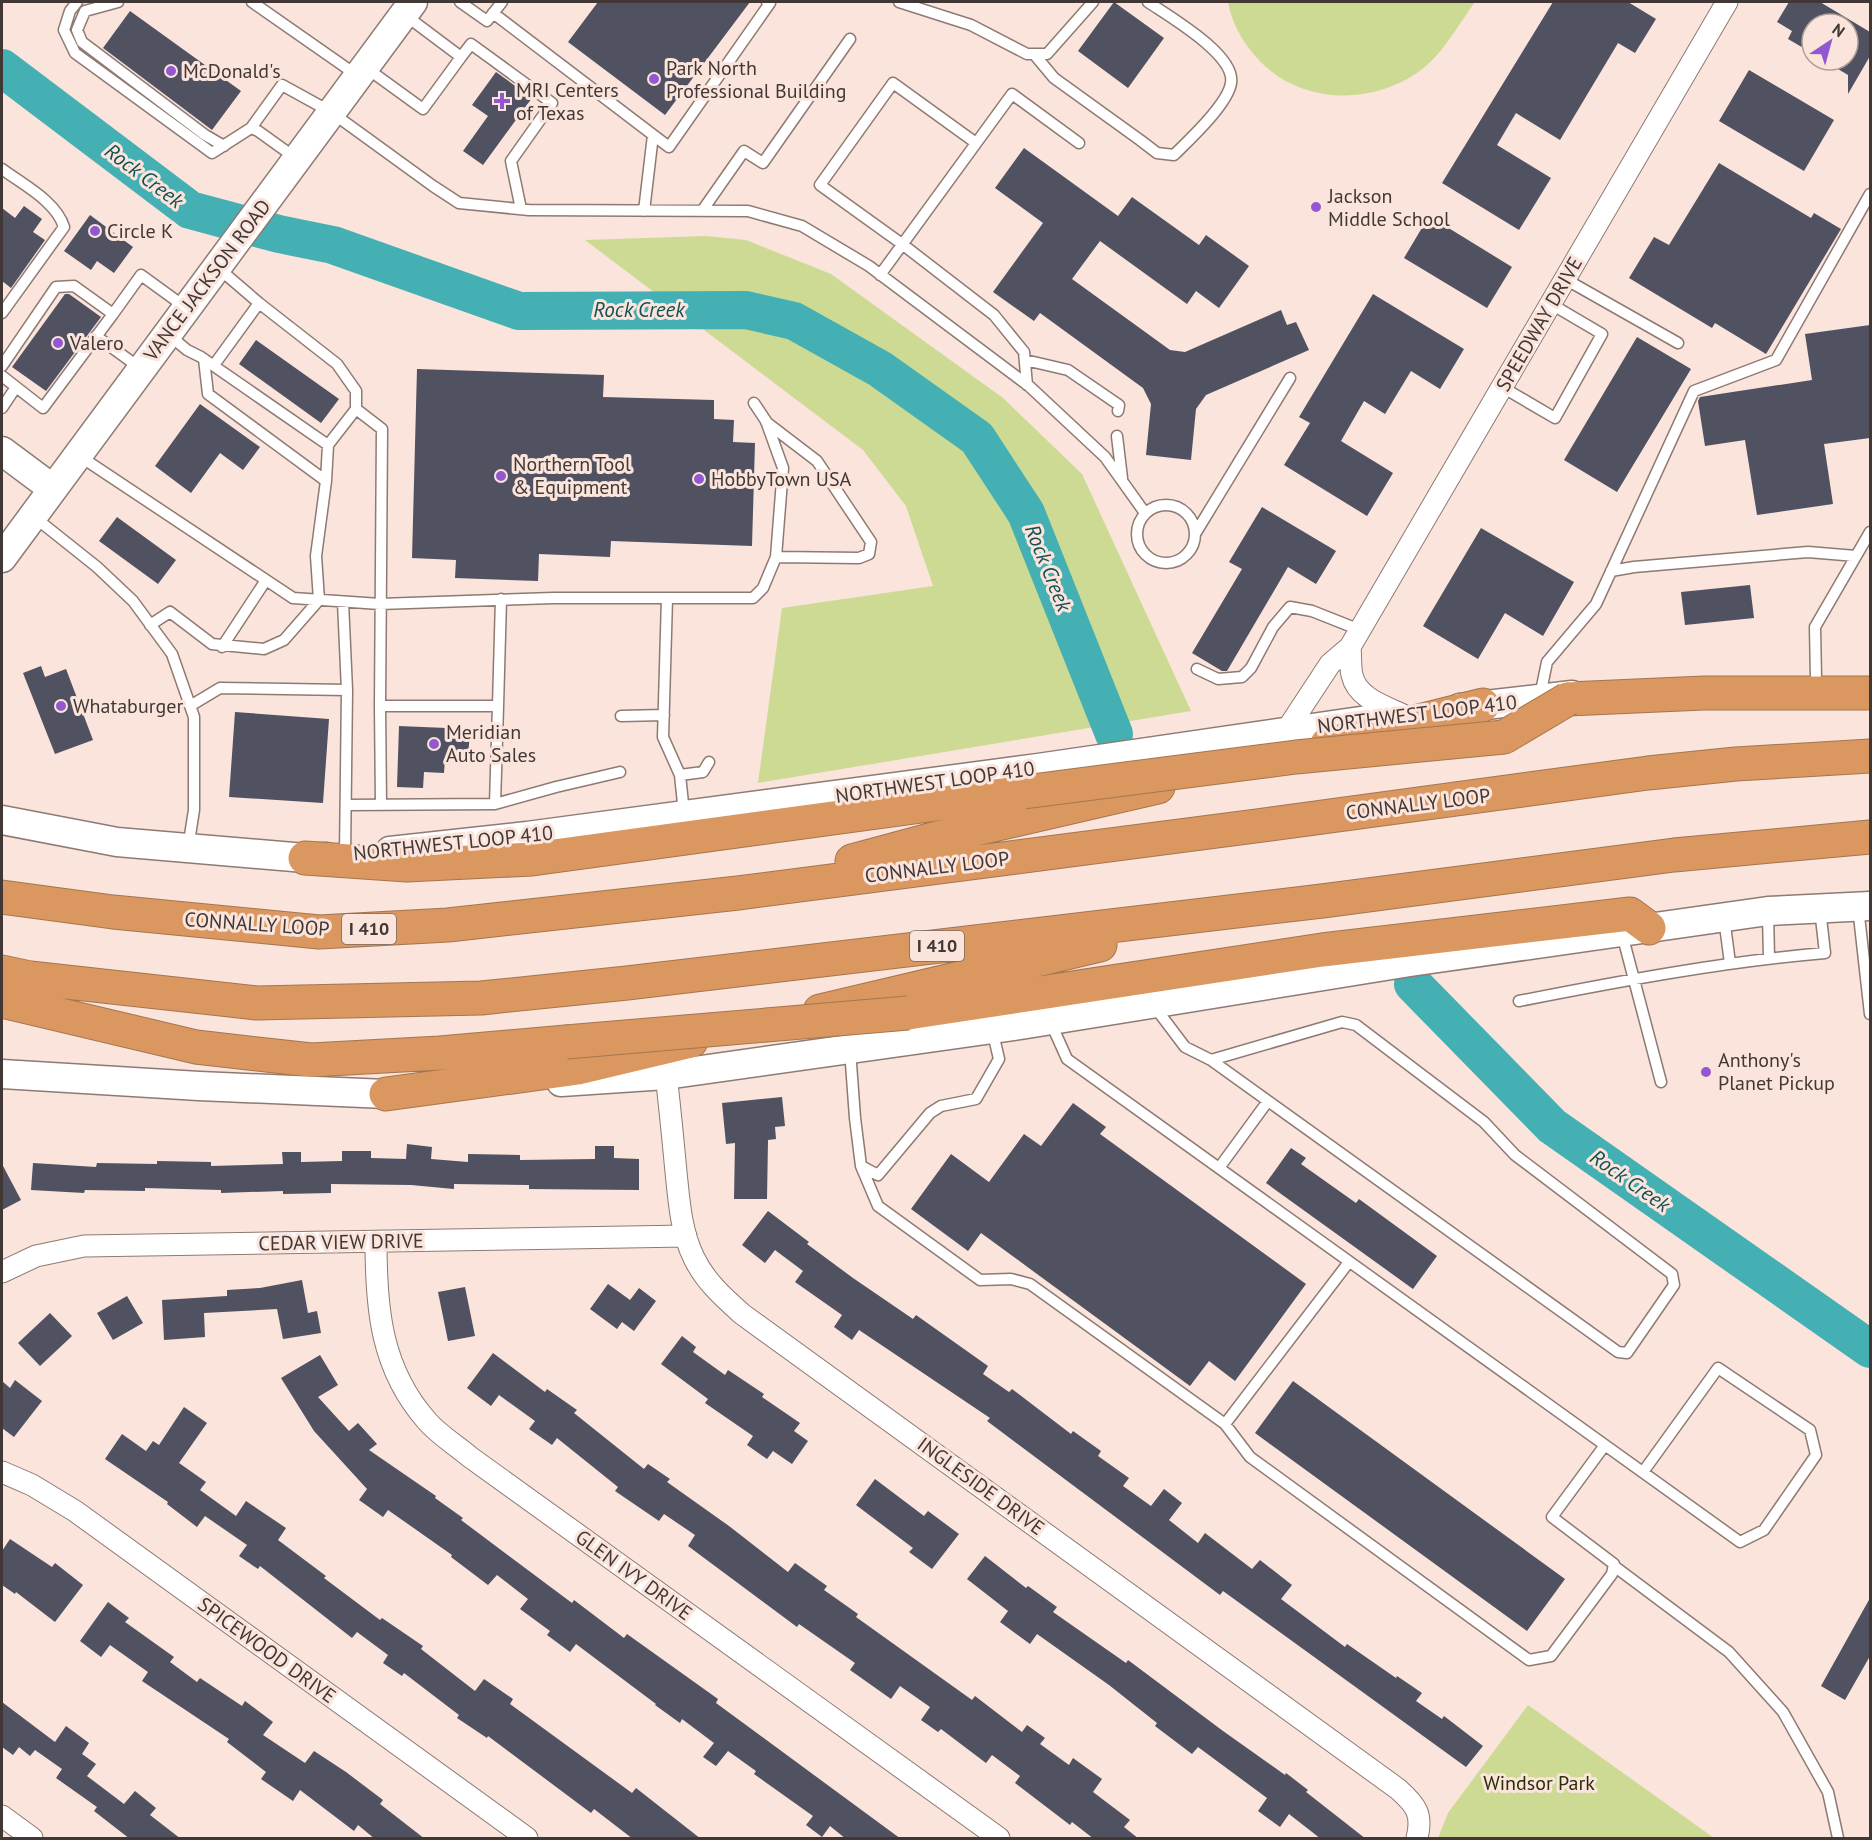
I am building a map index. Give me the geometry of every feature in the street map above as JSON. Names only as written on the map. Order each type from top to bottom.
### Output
[{"type":"highway","points":[[305,858],[407,865],[532,859],[1296,757],[1504,736],[1554,699],[1704,693],[1870,693]]},
{"type":"highway","points":[[738,893],[941,837],[1168,784],[1484,705]]},
{"type":"highway","name":"CONNALLY LOOP","points":[[2,897],[113,912],[319,932],[448,925],[738,893],[1256,826],[1648,772],[1870,756]]},
{"type":"highway","name":"I 410","points":[[2,972],[42,980],[257,1003],[481,998],[651,981],[1261,908],[1674,855],[1870,837]]},
{"type":"highway","points":[[386,1094],[578,1068],[1261,908]]},
{"type":"highway","points":[[2,1000],[196,1047],[311,1060],[440,1053],[908,1013],[1299,954],[1630,914],[1635,930]]},
{"type":"main road","name":"VANCE JACKSON ROAD","points":[[2,558],[408,8]]},
{"type":"main road","points":[[2,451],[53,489]]},
{"type":"main road","name":"NORTHWEST LOOP 410","points":[[2,820],[117,842],[305,858],[345,855],[481,842],[1038,768],[1403,714],[1727,683],[1870,678]]},
{"type":"main road","points":[[2,808],[32,826]]},
{"type":"main road","points":[[2,1074],[386,1094],[666,1075],[1050,1021],[1410,962],[1724,917],[1768,911],[1864,907]]},
{"type":"street","name":"SPEEDWAY DRIVE","points":[[1287,731],[1330,664],[1355,638],[1727,2]]},
{"type":"street","points":[[1355,638],[1353,677],[1359,689],[1375,702],[1403,714]]},
{"type":"street","name":"INGLESIDE DRIVE","points":[[666,1075],[680,1207],[686,1236],[694,1257],[706,1278],[722,1296],[742,1314],[1398,1789],[1414,1804],[1419,1829]]},
{"type":"street","name":"CEDAR VIEW DRIVE","points":[[2,1272],[36,1256],[84,1246],[686,1236]]},
{"type":"street","name":"GLEN IVY DRIVE","points":[[376,1242],[376,1287],[381,1326],[393,1370],[407,1397],[429,1423],[470,1457],[999,1839]]},
{"type":"street","name":"SPICEWOOD DRIVE","points":[[2,1472],[32,1485],[75,1511],[527,1839]]},
{"type":"street","points":[[2,1816],[32,1839]]},
{"type":"lane","points":[[77,2],[70,11],[64,30],[75,52],[212,153],[250,128],[282,85],[331,112],[459,203],[520,209],[748,211],[802,226],[880,275],[1027,385],[1105,457],[1145,513]]},
{"type":"lane","points":[[118,2],[88,6],[76,30],[82,42],[205,135],[224,146]]},
{"type":"lane","points":[[252,2],[423,109],[471,44],[552,103],[511,160],[520,209]]},
{"type":"lane","points":[[460,2],[490,17],[669,147],[770,3],[767,2]]},
{"type":"lane","points":[[490,17],[502,2]]},
{"type":"lane","points":[[898,2],[971,25],[1027,54],[1047,54],[1093,2]]},
{"type":"lane","points":[[1034,54],[1054,78],[1157,153],[1173,155],[1223,101],[1231,83],[1230,68],[1218,52],[1149,2]]},
{"type":"lane","points":[[408,8],[462,57]]},
{"type":"lane","points":[[702,211],[744,151],[763,163],[850,39]]},
{"type":"lane","points":[[976,144],[893,83],[820,185],[902,244],[994,315],[1024,352],[1027,385]]},
{"type":"lane","points":[[880,275],[1012,94],[1079,143]]},
{"type":"lane","points":[[250,128],[258,131],[295,163]]},
{"type":"lane","points":[[644,211],[653,135]]},
{"type":"lane","points":[[2,169],[44,200],[62,219],[64,227],[2,313]]},
{"type":"lane","points":[[1554,699],[1546,662],[1596,604],[1694,391],[1776,360],[1870,195]]},
{"type":"lane","points":[[150,625],[170,612],[212,644],[222,647],[264,649],[284,640],[320,600],[316,556],[326,481],[328,445],[356,409],[356,392],[337,364],[259,303],[217,266]]},
{"type":"lane","points":[[2,376],[44,408],[141,275],[186,308]]},
{"type":"lane","points":[[1565,279],[1678,344]]},
{"type":"lane","points":[[2,366],[56,287],[74,286],[113,314]]},
{"type":"lane","points":[[259,303],[209,362],[208,394],[326,481]]},
{"type":"lane","points":[[1502,387],[1555,418],[1602,334],[1551,304]]},
{"type":"lane","points":[[168,333],[187,350],[209,362],[328,445]]},
{"type":"lane","points":[[96,336],[141,369]]},
{"type":"lane","points":[[1025,360],[1068,369],[1119,405],[1118,411]]},
{"type":"lane","points":[[1195,534],[1290,378]]},
{"type":"lane","points":[[2,408],[16,387]]},
{"type":"lane","points":[[78,454],[293,598],[380,604],[501,599],[753,598],[763,588],[776,557],[783,468],[766,421],[754,403]]},
{"type":"lane","points":[[356,409],[382,429],[381,805]]},
{"type":"lane","points":[[766,421],[817,461],[871,542],[869,554],[859,558],[776,557]]},
{"type":"lane","points":[[1117,436],[1122,481]]},
{"type":"lane","points":[[1163,505],[1172,505],[1189,516],[1195,534],[1194,544],[1182,559],[1164,563],[1154,561],[1140,548],[1137,539],[1139,521],[1145,513],[1153,507],[1163,505]]},
{"type":"lane","points":[[33,516],[133,601],[172,654],[194,717],[194,810],[188,848]]},
{"type":"lane","points":[[1816,679],[1815,627],[1870,532]]},
{"type":"lane","points":[[1611,571],[1644,566],[1808,552],[1856,556]]},
{"type":"lane","points":[[222,647],[266,580]]},
{"type":"lane","points":[[667,598],[663,737],[680,775],[684,815]]},
{"type":"lane","points":[[495,804],[501,599]]},
{"type":"lane","points":[[343,602],[347,690],[345,855]]},
{"type":"lane","points":[[1197,669],[1218,678],[1242,677],[1251,668],[1273,627],[1290,607],[1312,611],[1355,638]]},
{"type":"lane","points":[[190,706],[220,688],[347,690]]},
{"type":"lane","points":[[381,706],[498,706]]},
{"type":"lane","points":[[621,716],[664,715]]},
{"type":"lane","points":[[680,775],[703,772],[709,762]]},
{"type":"lane","points":[[347,805],[495,804],[620,772]]},
{"type":"lane","points":[[1864,907],[1870,1014]]},
{"type":"lane","points":[[1519,1001],[1635,978],[1730,963],[1825,953],[1820,909]]},
{"type":"lane","points":[[1768,911],[1769,958]]},
{"type":"lane","points":[[1724,917],[1730,963]]},
{"type":"lane","points":[[1635,930],[1635,978],[1661,1082]]},
{"type":"lane","points":[[1153,1004],[1185,1047],[1211,1060],[1618,1352],[1627,1353],[1674,1286],[1672,1274],[1515,1155],[1484,1122],[1356,1025],[1342,1022],[1211,1060]]},
{"type":"lane","points":[[1050,1021],[1067,1059],[1740,1542],[1764,1530],[1816,1455],[1810,1430],[1718,1368],[1643,1472]]},
{"type":"lane","points":[[861,1167],[878,1175],[930,1113],[941,1106],[976,1099],[999,1059],[992,1029]]},
{"type":"lane","points":[[850,1048],[861,1167],[878,1206],[980,1280],[1011,1279],[1030,1284],[1225,1424],[1250,1458],[1529,1660],[1551,1656],[1612,1574],[1614,1566]]},
{"type":"lane","points":[[1219,1168],[1268,1101]]},
{"type":"lane","points":[[1225,1424],[1349,1262]]},
{"type":"lane","points":[[1605,1445],[1552,1517],[1729,1652],[1783,1712],[1828,1792],[1838,1839]]},
{"type":"green space","points":[[1228,2],[1475,2],[1442,49],[1417,73],[1375,92],[1330,95],[1307,90],[1286,81],[1267,68],[1251,51],[1240,34]]},
{"type":"green space","points":[[706,236],[746,240],[831,274],[1003,398],[1082,474],[1191,711],[758,783],[782,608],[933,586],[906,506],[863,450],[585,240]]},
{"type":"green space","name":"Windsor Park","points":[[1528,1705],[1714,1838],[1438,1838],[1448,1813]]},
{"type":"building","name":"Park North Professional Building","points":[[598,2],[750,2],[665,115],[568,42]]},
{"type":"building","points":[[1114,2],[1164,38],[1128,88],[1078,51]]},
{"type":"building","points":[[1553,2],[1628,2],[1656,19],[1635,53],[1618,43],[1560,140],[1516,113],[1497,145],[1551,178],[1519,230],[1442,183]]},
{"type":"building","points":[[1789,2],[1820,2],[1837,12],[1800,12],[1800,46],[1788,39],[1792,31],[1777,22]]},
{"type":"building","name":"McDonald's","points":[[130,11],[241,91],[212,130],[103,48]]},
{"type":"building","points":[[1860,26],[1870,32],[1870,56],[1848,94],[1848,75],[1843,72],[1860,72]]},
{"type":"building","points":[[1749,70],[1834,120],[1804,171],[1719,121]]},
{"type":"building","name":"MRI Centers of Texas","points":[[496,72],[532,98],[483,165],[463,151],[488,116],[472,105]]},
{"type":"building","points":[[1024,148],[1118,216],[1132,197],[1199,245],[1206,235],[1249,266],[1219,308],[1196,291],[1187,304],[1100,241],[1072,279],[1170,350],[1185,352],[1281,310],[1287,325],[1296,322],[1309,350],[1206,395],[1196,409],[1191,460],[1146,455],[1151,404],[1143,388],[1040,313],[1034,321],[993,292],[1043,223],[995,188]]},
{"type":"building","points":[[1719,163],[1811,218],[1814,213],[1841,229],[1766,354],[1715,323],[1712,328],[1629,278],[1654,237],[1669,245]]},
{"type":"building","points":[[24,206],[42,219],[33,232],[45,240],[11,288],[2,281],[2,208],[15,218]]},
{"type":"building","name":"Circle K","points":[[90,215],[133,247],[114,273],[97,261],[91,270],[64,251]]},
{"type":"building","points":[[1429,216],[1512,267],[1487,308],[1404,258]]},
{"type":"building","name":"Valero","points":[[65,294],[69,294],[101,317],[46,391],[12,367]]},
{"type":"building","points":[[1373,294],[1464,349],[1440,389],[1411,371],[1385,414],[1364,401],[1341,441],[1393,473],[1367,516],[1284,465],[1310,423],[1299,417]]},
{"type":"building","points":[[1870,325],[1870,438],[1824,444],[1833,504],[1757,515],[1745,440],[1705,446],[1698,401],[1700,397],[1812,380],[1805,334]]},
{"type":"building","points":[[1637,337],[1691,369],[1617,492],[1564,460]]},
{"type":"building","points":[[256,340],[339,399],[321,423],[239,364]]},
{"type":"building","points":[[417,369],[604,375],[603,397],[714,400],[714,419],[734,420],[733,442],[755,443],[752,546],[611,541],[610,557],[539,554],[538,581],[455,578],[456,560],[412,558]]},
{"type":"building","points":[[200,404],[260,447],[243,470],[220,453],[191,493],[155,466]]},
{"type":"building","points":[[1262,507],[1336,551],[1316,584],[1288,567],[1227,671],[1222,671],[1192,653],[1242,569],[1229,562]]},
{"type":"building","points":[[117,517],[176,560],[158,584],[99,541]]},
{"type":"building","points":[[1481,528],[1574,582],[1543,636],[1505,613],[1478,659],[1423,626]]},
{"type":"building","points":[[1750,585],[1754,618],[1685,625],[1681,592]]},
{"type":"building","name":"Whataburger","points":[[41,666],[45,677],[66,669],[93,740],[55,754],[23,673]]},
{"type":"building","points":[[235,712],[329,719],[323,803],[229,797]]},
{"type":"building","name":"Meridian Auto Sales","points":[[399,726],[470,729],[468,760],[445,759],[444,773],[424,772],[423,788],[397,787]]},
{"type":"building","points":[[782,1097],[785,1126],[775,1127],[776,1139],[768,1140],[767,1199],[734,1199],[735,1143],[726,1144],[722,1103]]},
{"type":"building","points":[[1073,1103],[1106,1127],[1100,1134],[1306,1284],[1235,1381],[1209,1361],[1190,1386],[981,1233],[968,1251],[911,1209],[951,1154],[989,1182],[1024,1134],[1041,1146]]},
{"type":"building","points":[[407,1144],[432,1147],[431,1159],[468,1162],[468,1154],[520,1155],[520,1160],[595,1159],[595,1146],[614,1146],[614,1158],[639,1159],[639,1190],[529,1189],[529,1185],[454,1184],[454,1189],[411,1185],[331,1184],[331,1193],[283,1194],[283,1191],[221,1193],[221,1190],[145,1188],[145,1191],[85,1190],[84,1193],[31,1190],[33,1163],[96,1167],[97,1163],[157,1164],[157,1161],[211,1162],[211,1166],[283,1164],[282,1152],[301,1152],[301,1162],[342,1161],[342,1151],[371,1151],[371,1158],[406,1159]]},
{"type":"building","points":[[1291,1148],[1306,1158],[1301,1164],[1356,1203],[1359,1199],[1437,1256],[1413,1289],[1266,1183]]},
{"type":"building","points":[[2,1164],[21,1200],[2,1210]]},
{"type":"building","points":[[768,1211],[853,1278],[913,1319],[916,1315],[988,1366],[983,1374],[1009,1392],[1012,1389],[1071,1434],[1073,1431],[1101,1451],[1098,1456],[1129,1478],[1123,1486],[1151,1506],[1164,1489],[1182,1503],[1169,1520],[1198,1543],[1205,1533],[1252,1569],[1260,1560],[1292,1585],[1281,1599],[1345,1647],[1347,1644],[1422,1693],[1416,1701],[1442,1719],[1444,1716],[1483,1746],[1466,1767],[1223,1591],[1220,1595],[987,1421],[990,1418],[859,1330],[852,1340],[834,1327],[842,1315],[795,1282],[803,1271],[775,1250],[765,1263],[742,1245]]},
{"type":"building","points":[[302,1280],[308,1313],[317,1311],[321,1333],[283,1339],[277,1309],[204,1313],[205,1337],[164,1340],[162,1300],[227,1296],[227,1290],[260,1288]]},
{"type":"building","points":[[608,1284],[630,1300],[639,1288],[656,1301],[634,1331],[622,1322],[617,1329],[590,1309]]},
{"type":"building","points":[[465,1287],[475,1336],[448,1341],[438,1292]]},
{"type":"building","points":[[127,1296],[143,1323],[113,1340],[97,1313]]},
{"type":"building","points":[[50,1313],[72,1336],[40,1366],[18,1343]]},
{"type":"building","points":[[682,1336],[696,1347],[693,1352],[725,1375],[728,1370],[764,1394],[762,1397],[800,1423],[794,1431],[808,1441],[792,1464],[773,1451],[767,1459],[747,1445],[753,1436],[705,1403],[708,1399],[661,1364]]},
{"type":"building","points":[[493,1353],[545,1392],[547,1389],[577,1410],[574,1413],[644,1469],[648,1464],[670,1479],[667,1482],[788,1572],[795,1563],[827,1586],[824,1590],[858,1614],[856,1617],[972,1700],[975,1696],[1022,1732],[1027,1725],[1045,1738],[1040,1744],[1069,1765],[1073,1758],[1102,1779],[1093,1792],[1130,1820],[1124,1827],[1139,1839],[1094,1839],[1072,1822],[1070,1825],[1015,1783],[1020,1776],[992,1755],[986,1763],[941,1729],[938,1732],[921,1720],[930,1707],[900,1686],[891,1699],[850,1670],[855,1663],[799,1624],[797,1627],[688,1546],[695,1535],[664,1514],[659,1521],[615,1491],[618,1487],[557,1438],[552,1445],[529,1429],[535,1421],[499,1395],[491,1406],[467,1388]]},
{"type":"building","points":[[320,1355],[338,1385],[318,1397],[349,1431],[358,1423],[377,1444],[369,1450],[436,1496],[435,1498],[463,1518],[461,1520],[572,1603],[574,1600],[624,1638],[627,1634],[718,1699],[716,1703],[901,1839],[846,1839],[830,1826],[822,1837],[806,1825],[813,1816],[754,1774],[756,1771],[728,1751],[716,1766],[703,1757],[714,1743],[682,1719],[680,1723],[576,1644],[570,1652],[547,1635],[550,1631],[520,1609],[528,1599],[497,1575],[488,1585],[451,1557],[452,1555],[388,1510],[383,1517],[359,1500],[367,1489],[314,1431],[281,1378]]},
{"type":"building","points":[[15,1380],[42,1401],[14,1437],[2,1428],[2,1381],[10,1388]]},
{"type":"building","points":[[1293,1381],[1565,1579],[1527,1631],[1255,1433]]},
{"type":"building","points":[[184,1407],[207,1423],[179,1463],[206,1482],[200,1490],[236,1516],[246,1501],[286,1528],[278,1540],[380,1620],[382,1618],[423,1646],[421,1649],[475,1691],[484,1679],[513,1699],[510,1704],[632,1793],[636,1788],[701,1839],[633,1839],[594,1809],[591,1813],[488,1736],[487,1738],[457,1718],[459,1715],[404,1673],[402,1676],[383,1663],[388,1655],[357,1632],[352,1638],[260,1566],[258,1569],[239,1556],[247,1545],[205,1516],[197,1527],[167,1504],[168,1502],[105,1459],[122,1434],[146,1451],[153,1441],[159,1445]]},
{"type":"building","points":[[875,1479],[924,1516],[928,1511],[959,1534],[932,1569],[909,1552],[913,1548],[856,1505]]},
{"type":"building","points":[[10,1539],[52,1567],[55,1563],[83,1585],[55,1622],[16,1592],[15,1594],[2,1585],[2,1551]]},
{"type":"building","points":[[985,1556],[1026,1588],[1028,1586],[1057,1607],[1053,1612],[1126,1663],[1128,1660],[1223,1731],[1285,1775],[1286,1773],[1308,1790],[1306,1792],[1366,1839],[1321,1839],[1289,1814],[1280,1827],[1258,1811],[1267,1798],[1198,1747],[1192,1754],[1155,1726],[1157,1723],[1109,1685],[1037,1634],[1030,1644],[1000,1622],[1008,1611],[967,1579]]},
{"type":"building","points":[[1870,1598],[1870,1656],[1845,1700],[1821,1686]]},
{"type":"building","points":[[108,1602],[129,1618],[125,1622],[174,1657],[170,1662],[197,1682],[200,1678],[242,1706],[245,1701],[273,1722],[263,1735],[305,1763],[314,1751],[383,1800],[380,1804],[425,1839],[375,1839],[358,1825],[354,1831],[300,1790],[293,1801],[261,1779],[266,1772],[227,1742],[229,1739],[142,1681],[148,1672],[110,1645],[101,1657],[80,1641]]},
{"type":"building","points":[[2,1702],[55,1742],[66,1726],[89,1743],[82,1754],[96,1764],[87,1776],[124,1804],[135,1791],[156,1808],[150,1815],[181,1839],[130,1839],[94,1811],[97,1807],[56,1778],[62,1769],[35,1750],[30,1756],[19,1747],[13,1755],[2,1747]]},
{"type":"waterway","name":"Rock Creek","points":[[2,68],[190,210],[279,234],[333,245],[519,311],[746,310],[794,321],[880,369],[977,438],[1026,513],[1114,734]]},
{"type":"waterway","name":"Rock Creek","points":[[1413,984],[1552,1126],[1870,1349]]},
{"type":"place","name":"McDonald's","points":[[171,71]]},
{"type":"place","name":"Park North Professional Building","points":[[654,79]]},
{"type":"place","name":"MRI Centers of Texas","points":[[502,101]]},
{"type":"place","name":"Jackson Middle School","points":[[1316,207]]},
{"type":"place","name":"Circle K","points":[[95,231]]},
{"type":"place","name":"Valero","points":[[58,343]]},
{"type":"place","name":"Northern Tool & Equipment","points":[[501,476]]},
{"type":"place","name":"HobbyTown USA","points":[[699,479]]},
{"type":"place","name":"Whataburger","points":[[61,706]]},
{"type":"place","name":"Meridian Auto Sales","points":[[434,744]]},
{"type":"place","name":"Anthony's Planet Pickup","points":[[1706,1072]]}]
